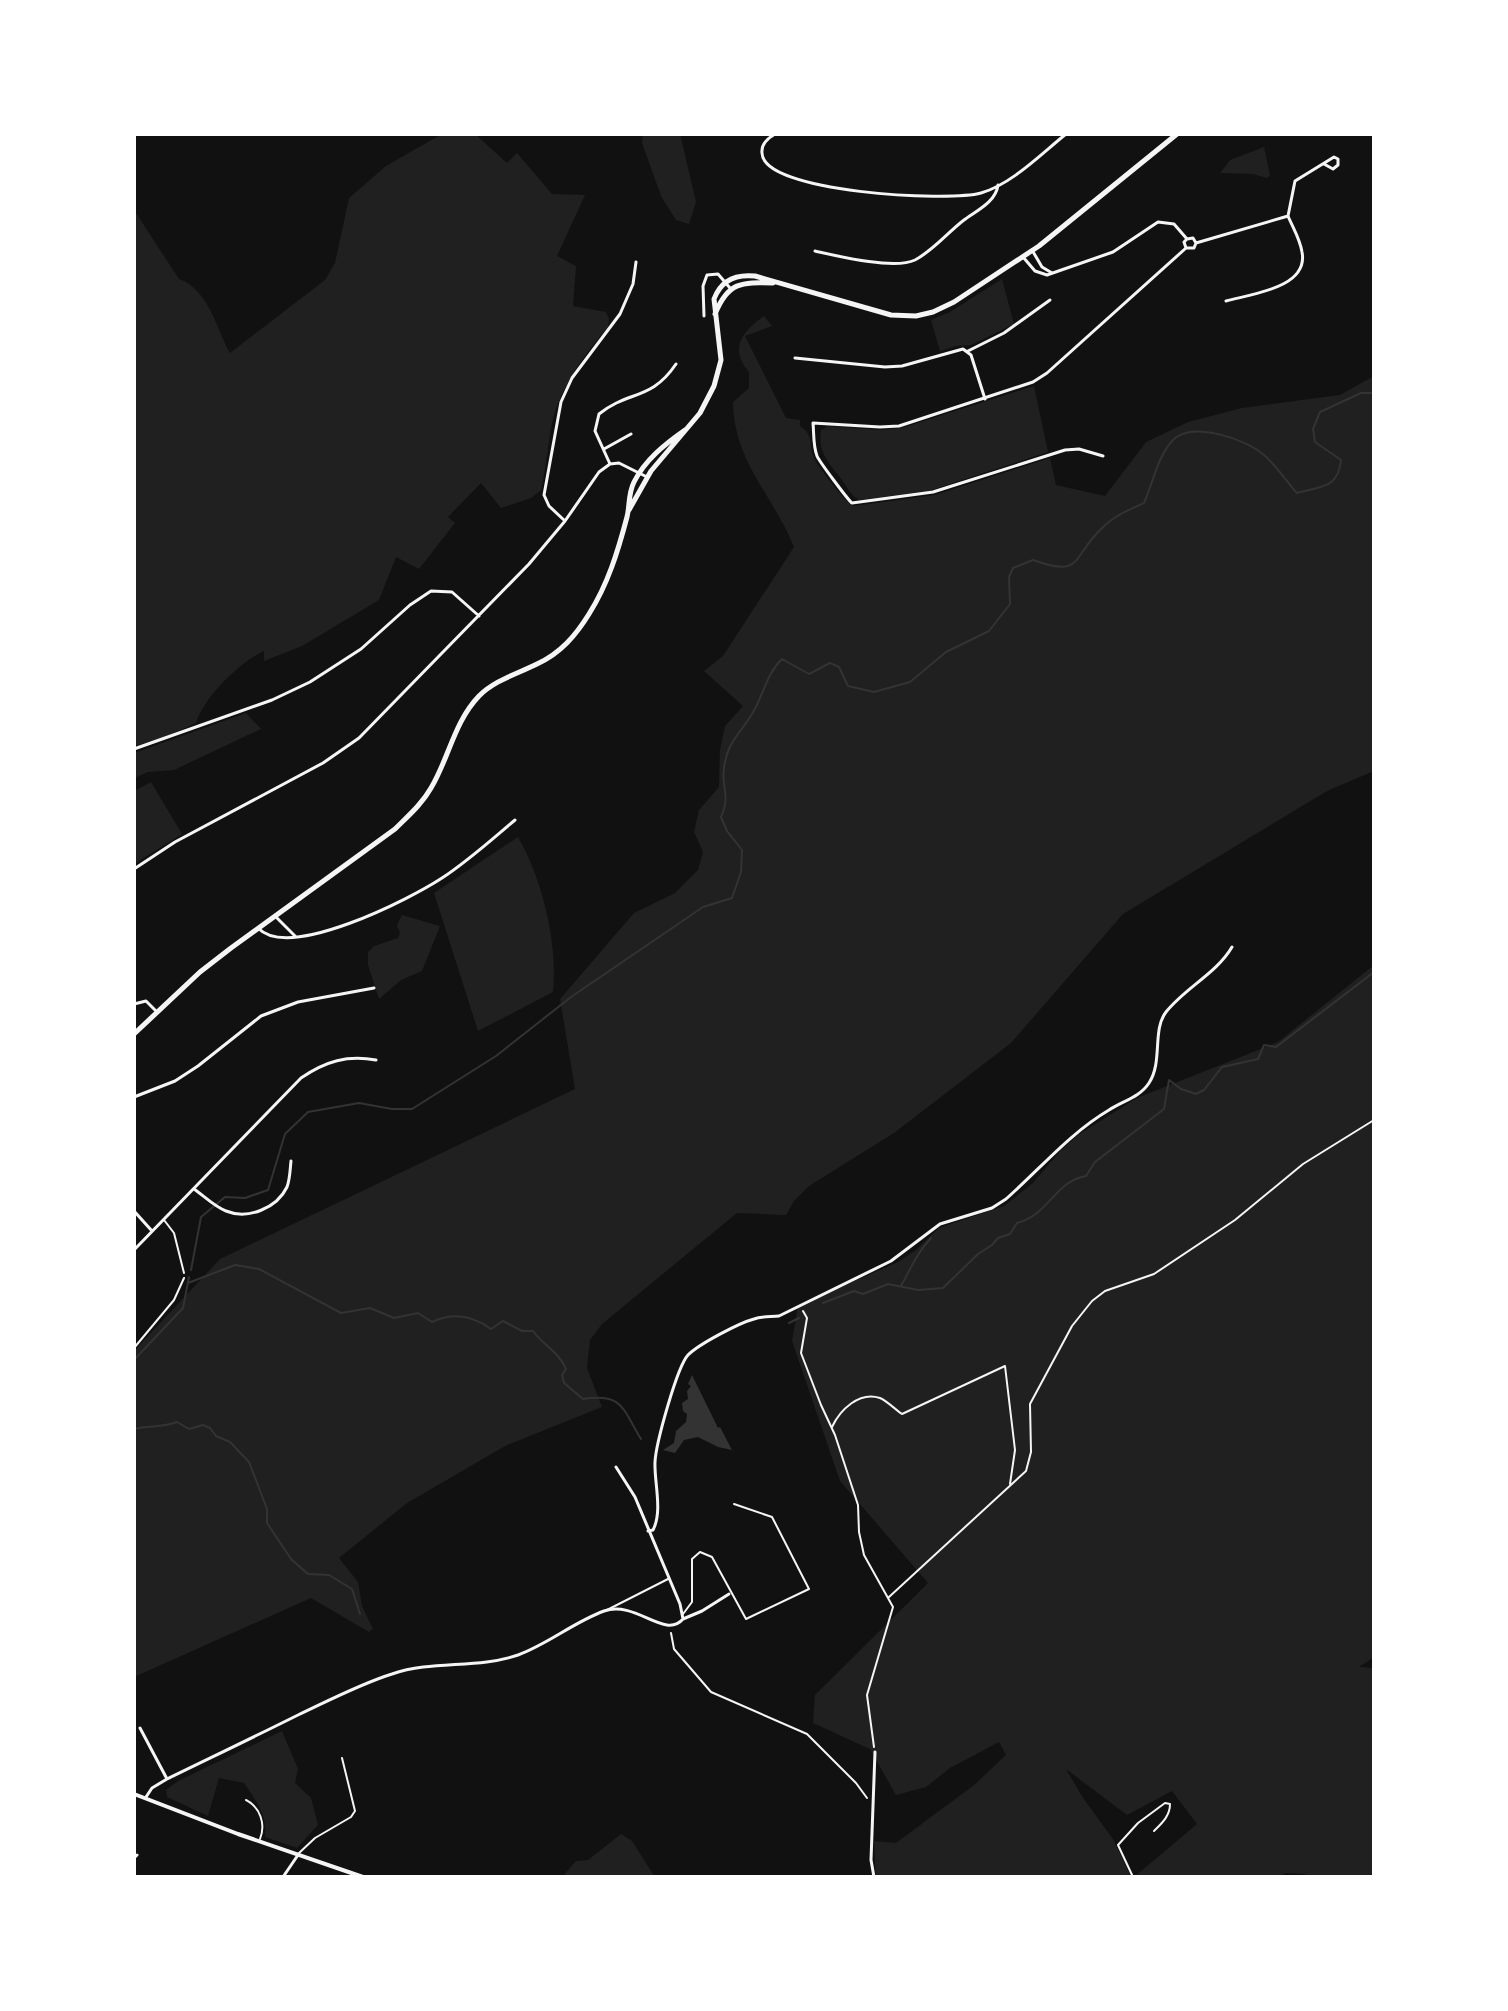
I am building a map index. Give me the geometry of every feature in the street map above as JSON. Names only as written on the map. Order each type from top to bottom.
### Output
[{"type":"main road","points":[[715,315],[731,289],[748,283],[775,283],[883,313],[916,316],[948,305],[1023,257],[1087,209],[1177,134]]},
{"type":"main road","points":[[628,511],[647,477],[711,395],[719,369],[720,347],[715,295],[725,281],[749,275],[768,278],[775,283]]},
{"type":"main road","points":[[134,1034],[200,972],[401,823],[432,787],[462,720],[481,694],[503,679],[551,657],[566,645],[582,625],[612,570],[630,492],[640,473],[658,452],[685,430]]},
{"type":"street","points":[[775,134],[763,145],[763,159],[774,171],[804,182],[928,197],[968,196],[998,185],[1066,134]]},
{"type":"street","points":[[1226,301],[1290,281],[1298,273],[1303,254],[1288,216],[1295,181],[1324,164]]},
{"type":"street","points":[[815,251],[849,259],[907,263],[933,248],[987,203],[996,195],[998,185]]},
{"type":"street","points":[[1186,248],[1192,249],[1196,243],[1288,216]]},
{"type":"street","points":[[1023,257],[1038,273],[1052,273],[1113,252],[1155,222],[1174,224],[1187,239]]},
{"type":"street","points":[[1187,239],[1193,238],[1196,243]]},
{"type":"street","points":[[1186,248],[1184,244],[1187,239]]},
{"type":"street","points":[[1103,456],[1079,449],[1065,450],[933,492],[852,503],[845,498],[816,455],[813,423],[899,426],[1033,382],[1047,373],[1186,248]]},
{"type":"street","points":[[1032,250],[1042,267],[1052,273]]},
{"type":"street","points":[[565,521],[549,506],[544,495],[561,402],[572,378],[620,314],[633,284],[636,262]]},
{"type":"street","points":[[704,316],[703,286],[707,275],[715,272],[731,289]]},
{"type":"street","points":[[795,358],[885,367],[902,366],[958,349],[968,351],[1004,333],[1050,300]]},
{"type":"street","points":[[968,351],[985,399]]},
{"type":"street","points":[[610,464],[595,431],[599,414],[654,388],[676,364]]},
{"type":"street","points":[[604,449],[631,434]]},
{"type":"street","points":[[134,869],[175,842],[341,752],[369,729],[529,564],[565,521],[599,472],[610,464],[622,464],[647,477]]},
{"type":"street","points":[[134,749],[272,700],[310,682],[361,649],[410,605],[431,591],[452,592],[479,616]]},
{"type":"street","points":[[258,928],[273,937],[289,939],[373,915],[420,892],[483,848],[515,820]]},
{"type":"street","points":[[275,916],[295,936]]},
{"type":"street","points":[[648,1531],[653,1530],[657,1523],[657,1447],[687,1356],[746,1322],[779,1316],[891,1261],[940,1224],[992,1208],[1006,1199],[1087,1124],[1143,1091],[1158,1061],[1162,1017],[1173,1003],[1224,961],[1232,947]]},
{"type":"street","points":[[134,1097],[175,1081],[261,1016],[298,1002],[374,988]]},
{"type":"street","points":[[134,1004],[146,1001],[157,1012]]},
{"type":"street","points":[[134,1250],[301,1078],[315,1068],[342,1058],[376,1060]]},
{"type":"street","points":[[194,1189],[226,1211],[253,1213],[268,1208],[282,1195],[289,1183],[291,1161]]},
{"type":"street","points":[[134,1211],[152,1231]]},
{"type":"street","points":[[616,1467],[635,1497],[683,1617]]},
{"type":"street","points":[[146,1797],[152,1788],[167,1779],[372,1681],[419,1667],[479,1663],[515,1656],[606,1610],[635,1611],[666,1627],[678,1624],[683,1617],[702,1611],[729,1594]]},
{"type":"street","points":[[140,1728],[167,1779]]},
{"type":"street","points":[[874,1877],[871,1860],[875,1752]]},
{"type":"street","points":[[134,1794],[363,1877]]},
{"type":"street","points":[[283,1877],[298,1855]]},
{"type":"lane","points":[[134,1220],[141,1218]]},
{"type":"lane","points":[[164,1220],[174,1233],[184,1273]]},
{"type":"lane","points":[[683,1617],[692,1602],[692,1559],[700,1552],[712,1557],[746,1619],[809,1589],[772,1517],[734,1504]]},
{"type":"lane","points":[[606,1610],[668,1579]]},
{"type":"lane","points":[[298,1855],[306,1845],[351,1817],[355,1811],[342,1758]]},
{"type":"lane","points":[[246,1800],[257,1808],[263,1823],[259,1841]]},
{"type":"lane","points":[[1133,1877],[1118,1845],[1156,1809],[1165,1803],[1170,1804],[1165,1821],[1154,1831]]},
{"type":"path","points":[[889,1597],[1029,1465],[1030,1404],[1072,1326],[1092,1301],[1105,1291],[1154,1274],[1235,1220],[1303,1164],[1374,1120]]},
{"type":"path","points":[[134,1348],[174,1300],[184,1273]]},
{"type":"path","points":[[800,1306],[807,1318],[801,1353],[832,1428],[859,1510],[859,1532],[864,1555],[893,1607],[867,1695],[875,1752]]},
{"type":"path","points":[[832,1428],[839,1413],[858,1399],[879,1398],[902,1414],[1005,1366],[1015,1450],[1010,1486]]},
{"type":"path","points":[[671,1633],[674,1649],[711,1692],[807,1734],[856,1783],[872,1806]]},
{"type":"shaded area","points":[[442,134],[475,134],[507,163],[517,153],[552,194],[585,195],[557,256],[576,266],[573,306],[606,312],[608,327],[582,360],[561,396],[552,423],[541,490],[531,498],[501,508],[481,483],[448,517],[455,523],[419,569],[396,557],[379,600],[302,646],[264,661],[264,651],[254,656],[215,692],[196,723],[161,739],[134,746],[134,210],[179,279],[189,284],[205,301],[230,353],[325,280],[335,263],[349,198],[386,166]]},
{"type":"shaded area","points":[[643,134],[680,134],[696,202],[689,224],[676,220],[661,196],[642,143]]},
{"type":"shaded area","points":[[1264,147],[1270,175],[1267,178],[1253,174],[1220,173],[1230,160]]},
{"type":"shaded area","points":[[1002,279],[1014,324],[971,345],[940,351],[931,320],[950,312]]},
{"type":"shaded area","points":[[764,316],[772,326],[745,336],[786,418],[800,420],[800,426],[809,437],[815,460],[853,506],[935,495],[1050,458],[1056,485],[1105,496],[1146,442],[1188,422],[1242,408],[1340,395],[1374,376],[1374,771],[1327,791],[1123,914],[1011,1043],[894,1133],[809,1186],[794,1201],[786,1215],[737,1213],[602,1324],[590,1340],[587,1368],[602,1407],[505,1446],[407,1503],[339,1558],[358,1582],[362,1606],[373,1629],[369,1632],[311,1598],[134,1677],[134,1351],[220,1259],[575,1089],[560,999],[634,913],[675,893],[698,870],[703,852],[694,832],[699,810],[719,787],[720,750],[725,726],[743,706],[704,671],[723,656],[794,547],[747,461],[735,423],[733,402],[749,388],[749,372],[739,348],[744,334]]},
{"type":"shaded area","points":[[1034,386],[1048,452],[929,491],[859,500],[848,490],[822,450],[821,430],[828,426],[882,430],[905,427]]},
{"type":"shaded area","points":[[246,713],[261,729],[174,770],[148,772],[134,778],[134,753]]},
{"type":"shaded area","points":[[151,782],[182,834],[134,864],[134,791]]},
{"type":"shaded area","points":[[518,837],[527,853],[546,912],[553,953],[553,992],[478,1031],[434,893]]},
{"type":"shaded area","points":[[402,915],[440,926],[422,971],[401,980],[379,999],[368,965],[368,952],[374,946],[398,938],[397,925]]},
{"type":"shaded area","points":[[1374,965],[1374,1657],[1359,1667],[1374,1668],[1374,1877],[1307,1877],[1305,1874],[1286,1873],[1278,1877],[1134,1877],[1197,1824],[1172,1791],[1127,1815],[1066,1769],[1113,1839],[1131,1877],[876,1877],[874,1841],[896,1843],[974,1785],[1006,1755],[999,1742],[950,1768],[926,1787],[896,1795],[870,1749],[813,1723],[815,1695],[928,1583],[840,1481],[792,1341],[798,1306],[898,1262],[939,1228],[1004,1206],[1033,1183],[1078,1135],[1137,1098],[1278,1042]]},
{"type":"shaded area","points":[[692,1375],[732,1450],[698,1437],[684,1440],[675,1453],[663,1450],[674,1443],[676,1431],[686,1422],[687,1414],[683,1411],[682,1403],[688,1399],[687,1391],[691,1386],[688,1384]]},
{"type":"shaded area","points":[[282,1731],[298,1769],[295,1783],[311,1798],[318,1825],[297,1848],[265,1837],[263,1815],[244,1783],[219,1778],[208,1816],[167,1797],[166,1790],[178,1781]]},
{"type":"shaded area","points":[[621,1834],[632,1841],[655,1877],[562,1877],[576,1861],[588,1860]]},
{"type":"waterway","points":[[191,1270],[201,1217],[225,1197],[245,1198],[268,1190],[285,1134],[308,1112],[359,1103],[412,1109],[496,1056],[571,997],[703,907],[732,898],[741,872],[742,850],[727,831],[721,817],[726,797],[723,775],[726,759],[731,745],[756,707],[772,671],[782,659],[809,674],[830,663],[839,667],[848,686],[874,692],[910,682],[946,652],[989,631],[1010,604],[1009,577],[1013,568],[1033,560],[1060,567],[1069,566],[1106,524],[1144,503],[1163,455],[1172,441],[1181,435],[1205,432],[1245,443],[1268,459],[1297,493],[1327,485],[1339,469],[1341,460],[1315,442],[1313,429],[1320,412],[1361,393],[1374,393]]},
{"type":"waterway","points":[[823,1303],[854,1291],[863,1294],[888,1284],[918,1290],[943,1288],[978,1254],[998,1238],[1010,1234],[1017,1223],[1037,1213],[1067,1184],[1086,1176],[1095,1162],[1164,1109],[1169,1080],[1181,1089],[1196,1094],[1204,1090],[1222,1067],[1258,1059],[1264,1045],[1276,1047],[1374,972]]},
{"type":"waterway","points":[[901,1286],[931,1238]]},
{"type":"waterway","points":[[188,1283],[235,1265],[259,1269],[341,1313],[370,1308],[394,1318],[418,1313],[432,1322],[462,1316],[491,1329],[503,1321],[522,1331],[533,1331],[563,1363],[566,1369],[562,1375],[564,1383],[583,1399],[606,1398],[620,1405],[641,1439]]},
{"type":"waterway","points":[[134,1360],[183,1308],[189,1277]]},
{"type":"waterway","points":[[789,1323],[799,1318]]},
{"type":"waterway","points":[[134,1429],[177,1422],[189,1429],[203,1425],[230,1442],[249,1462],[267,1509],[267,1523],[291,1559],[308,1574],[329,1575],[352,1589],[360,1614]]}]
